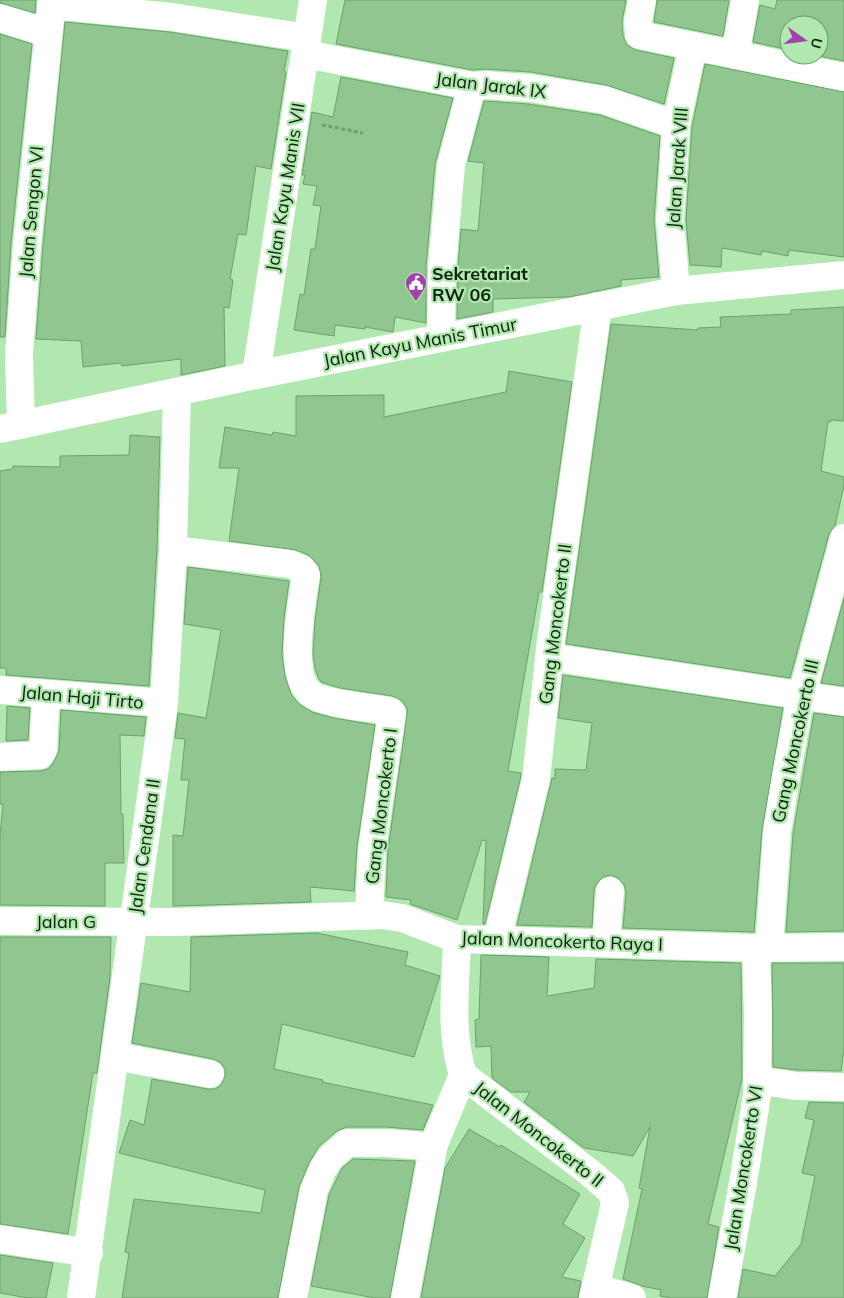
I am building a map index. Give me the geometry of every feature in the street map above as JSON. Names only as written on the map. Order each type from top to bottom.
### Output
[{"type":"street","name":"Jalan Kayu Manis VII","points":[[256,375],[313,0]]},
{"type":"street","points":[[642,0],[638,21],[639,35],[844,77]]},
{"type":"street","points":[[735,55],[745,0]]},
{"type":"street","name":"Jalan Jarak IX","points":[[51,3],[172,17],[306,46],[472,86],[530,88],[604,100],[676,124]]},
{"type":"street","name":"Jalan Sengon VI","points":[[14,418],[20,372],[27,245],[51,3]]},
{"type":"street","points":[[0,18],[48,33]]},
{"type":"street","name":"Jalan Jarak VIII","points":[[676,291],[670,220],[676,124],[693,46]]},
{"type":"street","points":[[441,338],[442,267],[451,165],[472,86]]},
{"type":"street","name":"Jalan Kayu Manis Timur","points":[[14,418],[177,392],[676,291],[844,275]]},
{"type":"street","name":"Gang Moncokerto II","points":[[498,940],[536,779],[550,657],[598,306]]},
{"type":"street","name":"Jalan Cendana II","points":[[81,1298],[164,704],[173,550],[177,392]]},
{"type":"street","name":"Gang Moncokerto III","points":[[762,948],[777,832],[801,696],[844,538]]},
{"type":"street","name":"Gang Moncokerto I","points":[[173,550],[290,564],[302,568],[306,575],[298,628],[299,666],[303,683],[312,694],[327,700],[390,711],[392,714],[372,849],[369,916]]},
{"type":"street","points":[[550,657],[844,702]]},
{"type":"street","name":"Jalan Haji Tirto","points":[[0,690],[164,704]]},
{"type":"street","points":[[0,757],[40,755],[43,750],[46,694]]},
{"type":"street","points":[[606,943],[610,891]]},
{"type":"street","name":"Jalan Moncokerto Raya I","points":[[133,922],[382,915],[402,918],[457,939],[762,948],[844,948]]},
{"type":"street","name":"Jalan G","points":[[0,921],[133,922]]},
{"type":"street","name":"Jalan Moncokerto II","points":[[457,939],[454,1032],[463,1075],[590,1172],[611,1191],[615,1203],[594,1293]]},
{"type":"street","name":"Jalan Moncokerto VI","points":[[722,1298],[757,1095],[758,1016],[762,948]]},
{"type":"street","points":[[115,1056],[210,1074]]},
{"type":"street","points":[[405,1298],[434,1144],[463,1075]]},
{"type":"street","points":[[757,1080],[796,1086],[844,1087]]},
{"type":"street","points":[[293,1298],[314,1190],[323,1168],[330,1158],[347,1143],[426,1146],[434,1144]]},
{"type":"street","points":[[0,1239],[88,1254]]},
{"type":"street","points":[[594,1293],[632,1298]]},
{"type":"path","points":[[295,119],[363,133]]},
{"type":"building","points":[[0,0],[36,0],[35,13],[0,3]]},
{"type":"building","points":[[345,0],[626,0],[622,22],[623,36],[627,45],[636,50],[674,58],[664,104],[606,85],[531,72],[473,70],[336,44]]},
{"type":"building","points":[[657,0],[729,0],[723,36],[654,22]]},
{"type":"building","points":[[777,0],[844,0],[844,61],[829,58],[829,15],[779,15],[779,48],[753,42],[760,5],[775,9]]},
{"type":"building","points":[[65,22],[170,32],[288,51],[271,169],[256,166],[246,235],[238,234],[230,279],[233,280],[229,308],[224,307],[225,366],[181,375],[181,359],[122,366],[121,363],[83,367],[81,341],[36,339],[43,246]]},
{"type":"building","points":[[0,34],[32,44],[11,243],[5,337],[0,337]]},
{"type":"building","points":[[705,64],[844,92],[844,257],[789,250],[788,256],[762,251],[761,255],[722,248],[721,267],[690,265],[686,220],[692,127]]},
{"type":"building","points":[[341,77],[453,98],[435,164],[426,266],[426,323],[395,317],[393,332],[365,327],[365,329],[335,325],[334,336],[294,330],[300,294],[304,295],[311,249],[315,249],[321,206],[313,205],[317,186],[303,184],[305,175],[302,175],[312,112],[333,117]]},
{"type":"building","points":[[484,101],[528,104],[600,115],[660,136],[654,219],[659,277],[621,280],[621,286],[569,297],[493,299],[493,312],[457,319],[461,229],[478,231],[484,163],[468,161]]},
{"type":"building","points":[[844,307],[844,421],[831,420],[831,422],[828,422],[821,471],[844,477],[844,485],[835,526],[829,534],[790,678],[566,644],[611,324],[698,330],[698,328],[721,327],[720,317],[791,314],[791,310]]},
{"type":"building","points":[[509,371],[572,382],[542,592],[539,592],[508,771],[521,773],[521,776],[485,924],[483,924],[486,841],[482,840],[457,920],[410,904],[411,900],[386,897],[388,850],[407,708],[401,700],[392,696],[340,688],[321,682],[315,668],[313,654],[321,577],[319,566],[308,555],[296,550],[229,541],[239,468],[219,468],[225,427],[272,435],[273,432],[296,436],[296,396],[384,395],[384,417],[506,392]]},
{"type":"building","points":[[130,435],[160,437],[157,549],[149,686],[6,675],[6,668],[0,668],[0,471],[13,469],[13,466],[60,467],[60,456],[129,455]]},
{"type":"building","points":[[188,567],[289,581],[282,655],[285,676],[291,694],[299,704],[312,712],[375,725],[357,847],[354,891],[310,887],[311,902],[173,906],[173,835],[183,836],[189,780],[181,780],[185,739],[175,738],[178,713],[206,718],[221,630],[184,624]]},
{"type":"building","points":[[844,598],[844,686],[821,683]]},
{"type":"building","points":[[563,675],[783,708],[762,830],[754,932],[623,928],[626,892],[624,885],[618,878],[611,875],[603,877],[597,883],[594,890],[592,927],[517,925],[552,778],[555,779],[555,769],[586,770],[592,723],[558,718]]},
{"type":"building","points":[[7,706],[30,708],[28,740],[6,741]]},
{"type":"building","points":[[61,710],[146,717],[144,736],[120,735],[124,863],[105,863],[105,906],[0,905],[0,835],[3,804],[0,804],[0,772],[41,771],[48,769],[59,751]]},
{"type":"building","points":[[814,713],[844,717],[844,931],[786,932],[793,834]]},
{"type":"building","points":[[317,933],[408,952],[405,965],[440,976],[414,1057],[282,1024],[274,1069],[323,1080],[322,1082],[433,1105],[423,1130],[386,1127],[347,1127],[337,1131],[319,1146],[309,1163],[299,1187],[278,1298],[122,1298],[129,1253],[125,1252],[134,1199],[261,1213],[265,1190],[119,1153],[130,1120],[144,1125],[152,1079],[215,1089],[221,1085],[225,1076],[225,1069],[221,1063],[213,1059],[132,1043],[141,983],[190,992],[191,937]]},
{"type":"building","points":[[0,937],[111,937],[110,978],[97,1073],[93,1073],[68,1234],[0,1224]]},
{"type":"building","points":[[481,955],[549,957],[547,996],[594,988],[596,959],[741,963],[742,1079],[708,1224],[719,1227],[707,1298],[660,1296],[661,1290],[623,1279],[642,1189],[639,1188],[650,1127],[633,1156],[584,1148],[524,1102],[530,1092],[511,1092],[492,1078],[491,1046],[476,1047],[475,1020],[479,1019]]},
{"type":"building","points":[[772,963],[844,963],[844,1049],[841,1071],[797,1070],[773,1067]]},
{"type":"building","points":[[809,1102],[844,1103],[844,1298],[738,1298],[743,1269],[775,1276],[801,1244],[815,1176],[802,1173],[814,1120],[805,1118]]},
{"type":"building","points":[[469,1129],[500,1147],[501,1145],[580,1194],[563,1224],[585,1238],[562,1277],[581,1281],[578,1298],[421,1298],[445,1168]]},
{"type":"building","points":[[353,1159],[415,1161],[390,1298],[375,1298],[311,1286],[329,1195],[342,1168]]},
{"type":"building","points":[[0,1255],[53,1263],[46,1298],[28,1298],[0,1293]]},
{"type":"place","name":"Sekretariat RW 06","points":[[416,302]]}]
